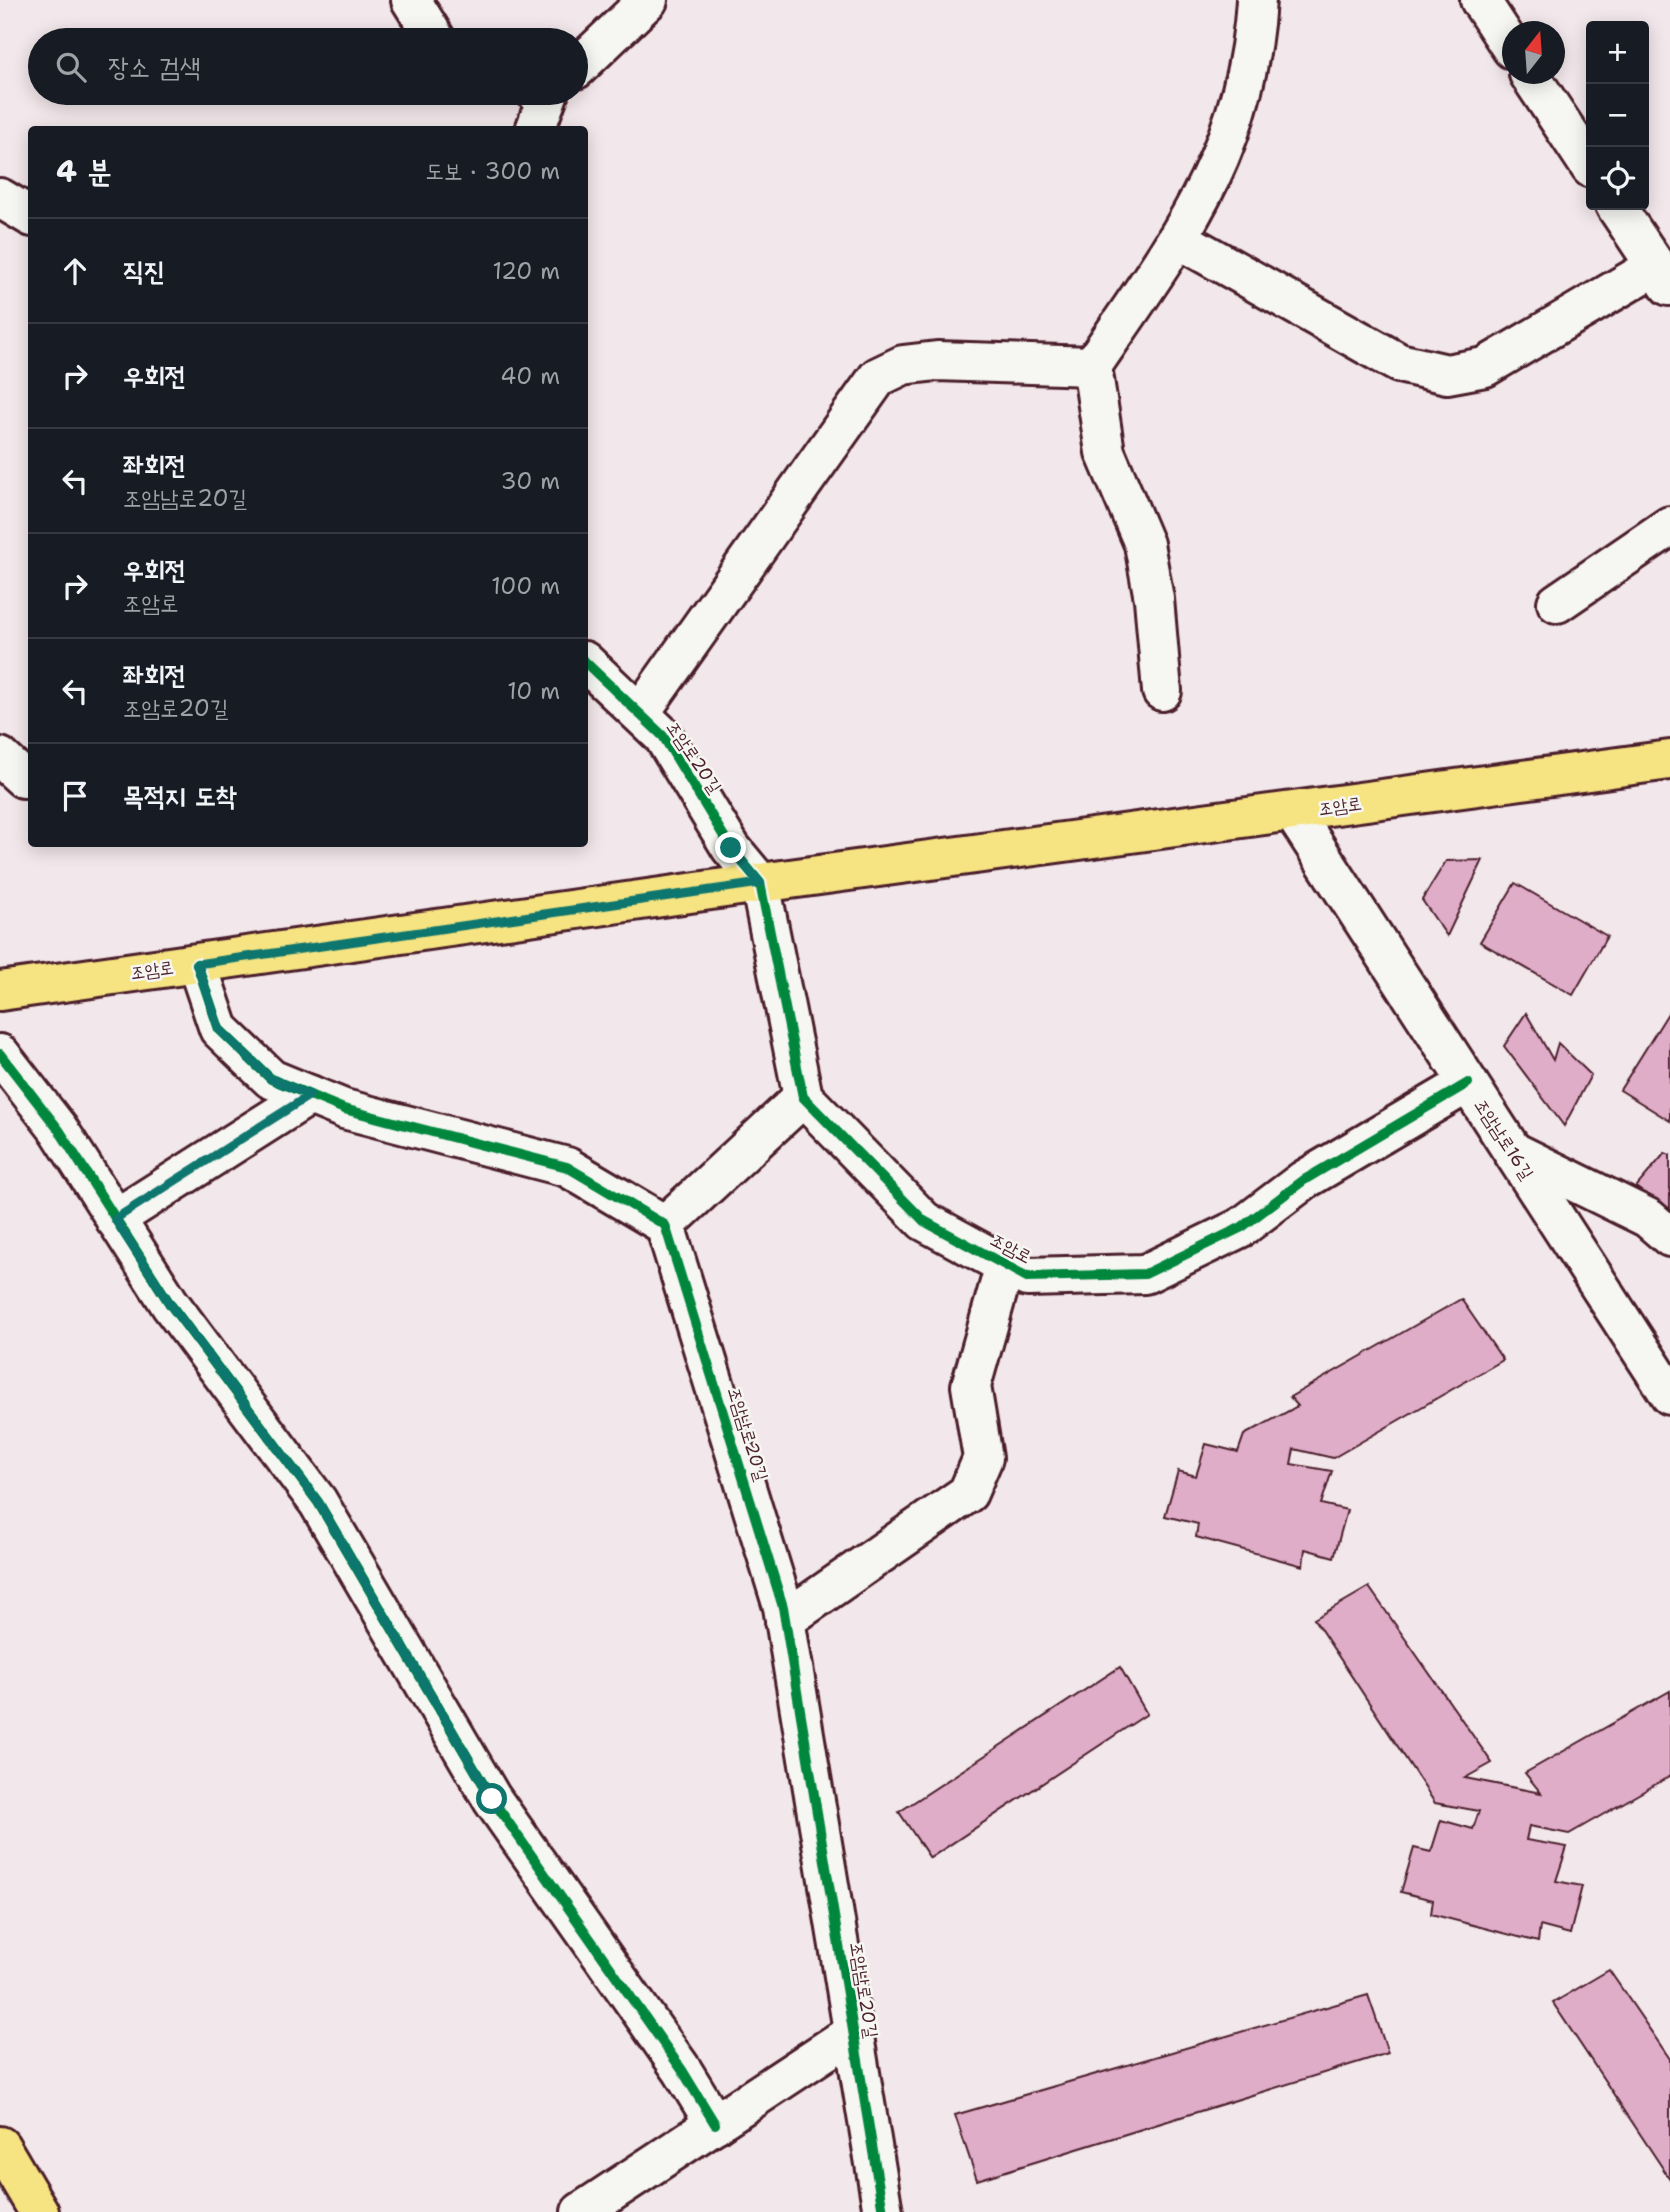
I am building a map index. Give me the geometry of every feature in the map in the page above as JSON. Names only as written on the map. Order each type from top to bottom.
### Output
[{"type":"main road","name":"조암로","points":[[0,991],[760,883],[1670,760]]},
{"type":"main road","points":[[0,2146],[39,2212]]},
{"type":"street","points":[[411,0],[428,28]]},
{"type":"street","points":[[588,58],[648,0]]},
{"type":"street","points":[[1162,691],[1154,599],[1144,544],[1105,452],[1092,366],[1179,239],[1220,164],[1245,85],[1256,0]]},
{"type":"street","points":[[1480,0],[1502,33]]},
{"type":"street","points":[[1536,84],[1586,160]]},
{"type":"street","points":[[0,198],[28,215]]},
{"type":"street","points":[[1179,239],[1399,363],[1447,373],[1485,368],[1663,277],[1618,210]]},
{"type":"street","points":[[639,713],[877,377],[903,365],[937,361],[1092,366]]},
{"type":"street","points":[[1557,603],[1670,526]]},
{"type":"street","name":"조암로20길","points":[[588,665],[663,736],[731,848],[760,883]]},
{"type":"street","name":"조암남로16길","points":[[1293,812],[1670,1395]]},
{"type":"street","points":[[197,964],[219,1029],[271,1079],[344,1109],[567,1167],[666,1225],[803,1097],[760,883]]},
{"type":"street","points":[[0,1054],[59,1130],[170,1304],[318,1502],[492,1799],[682,2070],[715,2124]]},
{"type":"street","name":"조암로","points":[[803,1097],[924,1220],[1027,1277],[1145,1274],[1242,1227],[1304,1180],[1468,1083]]},
{"type":"street","points":[[115,1219],[310,1095]]},
{"type":"street","points":[[1512,1151],[1648,1218],[1670,1237]]},
{"type":"street","name":"조암남로20길","points":[[666,1225],[785,1620],[883,2212]]},
{"type":"street","points":[[785,1620],[968,1493],[983,1458],[971,1386],[1005,1265]]},
{"type":"street","points":[[581,2212],[854,2032]]},
{"type":"building","points":[[1483,860],[1447,936],[1422,900],[1446,861]]},
{"type":"building","points":[[1515,883],[1607,936],[1573,995],[1480,942]]},
{"type":"building","points":[[1670,1010],[1670,1121],[1620,1090]]},
{"type":"building","points":[[1526,1013],[1553,1060],[1558,1043],[1591,1075],[1564,1126],[1504,1046]]},
{"type":"building","points":[[1665,1153],[1670,1155],[1670,1215],[1636,1187]]},
{"type":"building","points":[[1461,1299],[1503,1360],[1333,1458],[1294,1449],[1291,1464],[1332,1471],[1321,1504],[1347,1510],[1334,1557],[1305,1549],[1303,1566],[1196,1537],[1198,1524],[1165,1516],[1178,1471],[1196,1476],[1206,1444],[1238,1452],[1244,1435],[1298,1406],[1290,1397]]},
{"type":"building","points":[[1369,1587],[1492,1763],[1465,1778],[1541,1793],[1525,1773],[1670,1691],[1670,1776],[1569,1834],[1529,1826],[1526,1840],[1567,1847],[1556,1881],[1582,1886],[1570,1934],[1540,1926],[1538,1942],[1431,1914],[1433,1900],[1401,1892],[1414,1848],[1431,1852],[1441,1820],[1473,1829],[1479,1811],[1435,1803],[1314,1619]]},
{"type":"building","points":[[1120,1667],[1147,1714],[930,1858],[899,1812]]},
{"type":"building","points":[[1609,1970],[1670,2059],[1670,2179],[1553,2003]]},
{"type":"building","points":[[1368,1995],[1388,2053],[977,2180],[955,2115]]},
{"type":"cycle path","points":[[588,665],[663,736],[731,848],[760,883],[803,1097],[924,1221],[1027,1277],[1145,1274],[1242,1227],[1304,1180],[1468,1083]]},
{"type":"cycle path","points":[[197,964],[219,1029],[271,1079],[344,1109],[567,1167],[665,1225],[783,1607],[883,2212]]},
{"type":"cycle path","points":[[0,1054],[59,1130],[170,1304],[318,1502],[492,1799],[682,2070],[715,2124]]},
{"type":"route","points":[[492,1799],[318,1502],[170,1304],[115,1219],[310,1095],[271,1079],[219,1029],[197,964],[760,883],[731,848]]}]
